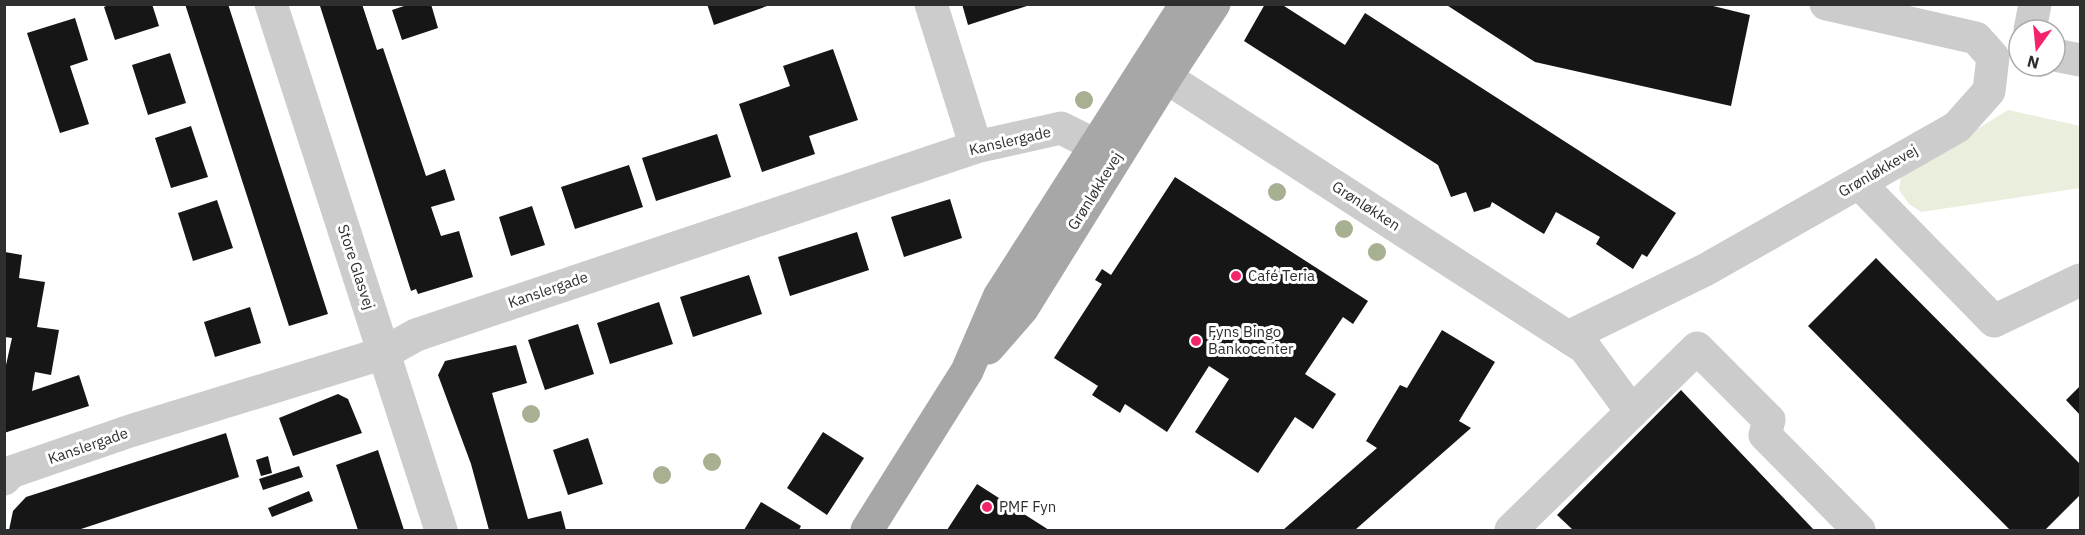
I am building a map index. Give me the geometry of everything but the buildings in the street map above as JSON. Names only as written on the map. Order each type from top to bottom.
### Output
[{"type":"main road","name":"Grønløkkevej","points":[[967,371],[1022,309],[1157,71],[1186,4]]},
{"type":"main road","name":"Grønløkkevej","points":[[867,531],[967,371],[999,297],[1095,145],[1214,4]]},
{"type":"street","name":"Store Glasvej","points":[[271,4],[441,531]]},
{"type":"street","points":[[931,4],[976,147]]},
{"type":"street","points":[[1826,4],[2007,45]]},
{"type":"street","name":"Grønløkkevej","points":[[1577,342],[1957,127],[1989,91],[1993,57],[1976,39]]},
{"type":"street","name":"Grønløkken","points":[[1157,71],[1577,342]]},
{"type":"street","name":"Kanslergade","points":[[4,479],[11,472],[130,431],[384,353],[416,335],[976,147],[1061,128],[1095,145]]},
{"type":"street","points":[[1859,183],[1994,321],[2080,280]]},
{"type":"street","points":[[1577,342],[1632,412]]},
{"type":"street","points":[[1511,531],[1697,348],[1769,420],[1765,435],[1859,531]]},
{"type":"green space","points":[[2008,110],[2080,126],[2080,188],[1921,212],[1909,204],[1899,190],[1901,176]]},
{"type":"place","name":"Café Teria","points":[[1236,276]]},
{"type":"place","name":"Fyns Bingo Bankocenter","points":[[1196,341]]},
{"type":"place","name":"PMF Fyn","points":[[987,507]]}]
